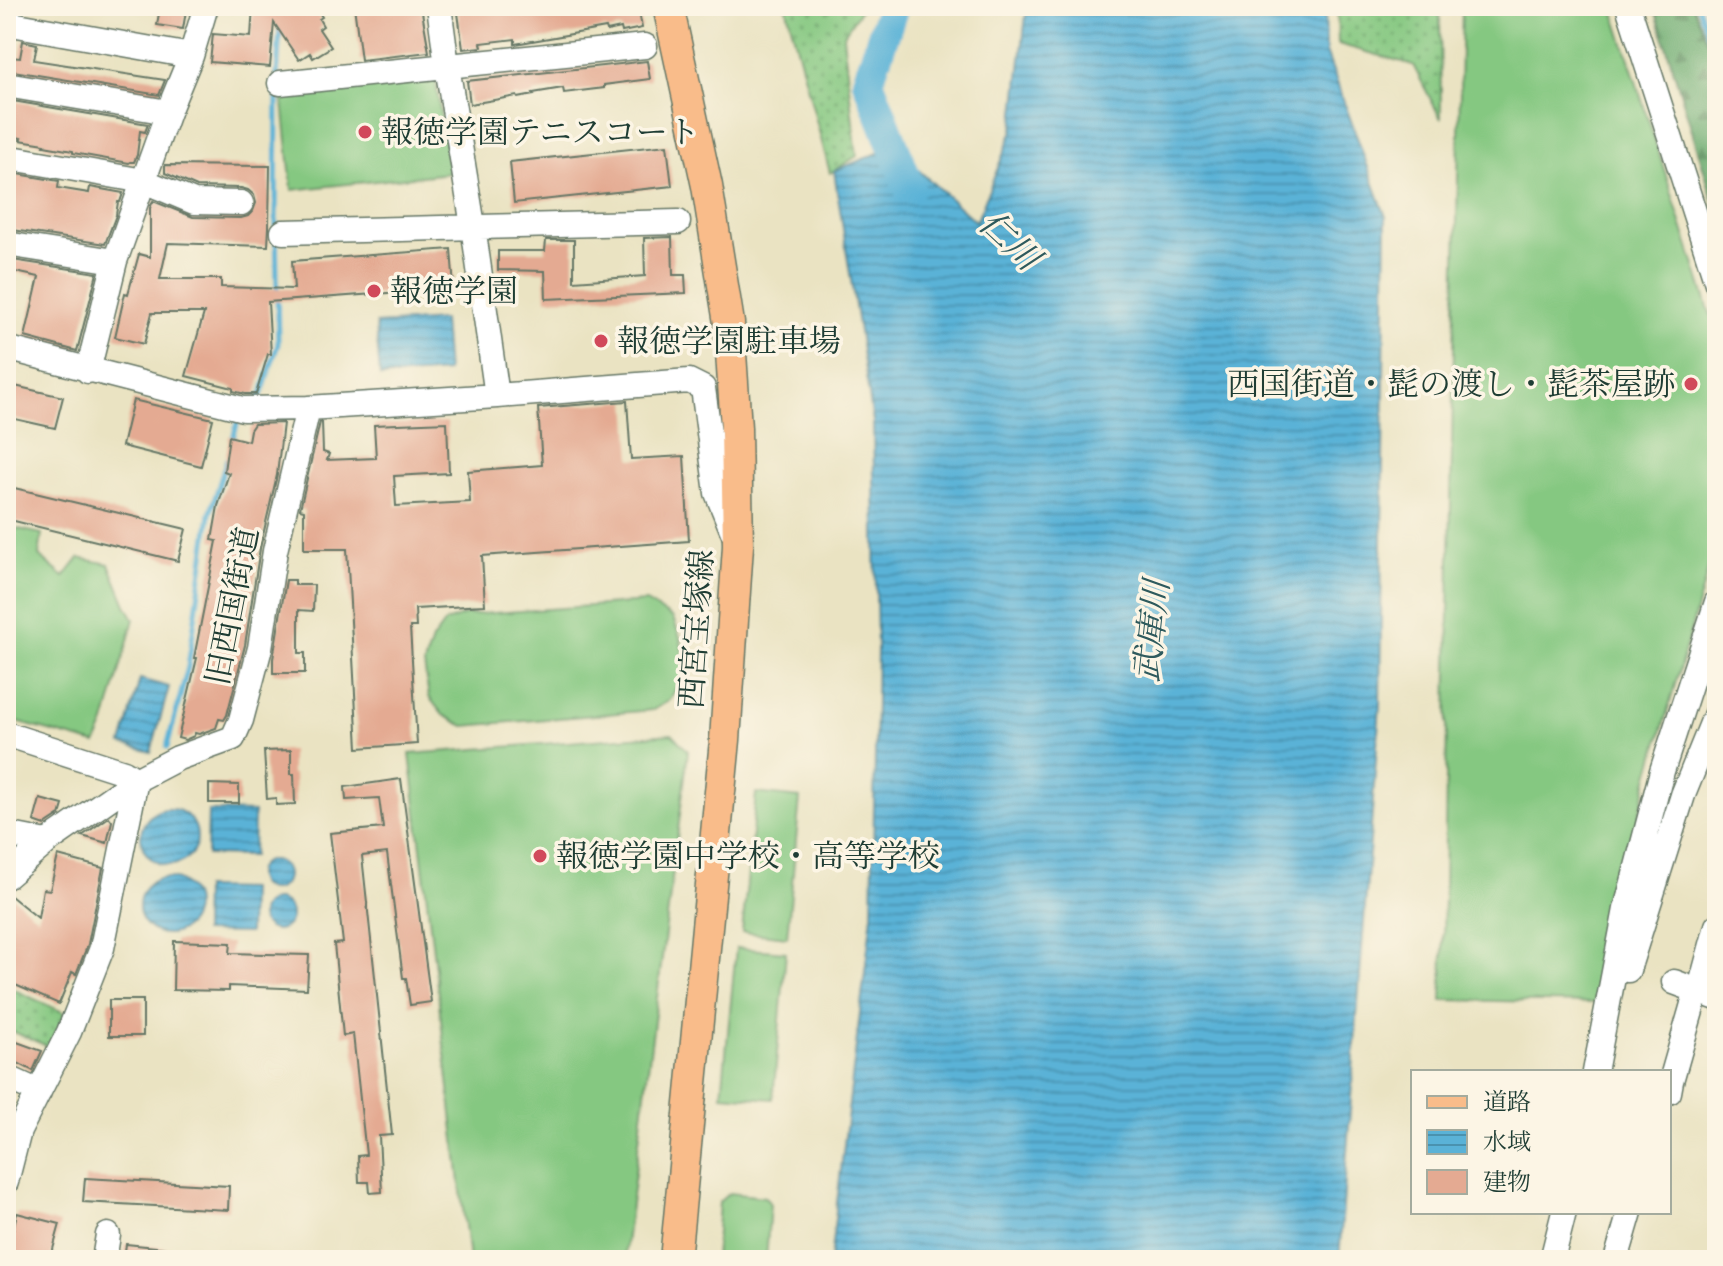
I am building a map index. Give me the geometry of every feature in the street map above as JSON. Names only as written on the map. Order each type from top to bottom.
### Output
[{"type":"main road","name":"西宮宝塚線","points":[[668,6],[707,186],[729,323],[736,428],[738,546],[725,740],[675,1260]]},
{"type":"street","points":[[88,371],[115,261],[191,56],[206,6]]},
{"type":"street","points":[[439,6],[497,396]]},
{"type":"street","points":[[1628,6],[1717,283]]},
{"type":"street","points":[[6,23],[191,56]]},
{"type":"street","points":[[280,83],[645,46]]},
{"type":"street","points":[[6,85],[168,112]]},
{"type":"street","points":[[6,157],[144,181],[194,202],[241,203]]},
{"type":"street","points":[[283,232],[678,222]]},
{"type":"street","points":[[6,244],[115,261]]},
{"type":"street","points":[[6,348],[243,409],[308,408],[689,381],[703,388],[717,493],[738,546]]},
{"type":"street","name":"旧西国街道","points":[[6,877],[47,842],[136,780],[178,758],[233,738],[241,720],[260,648],[275,551],[308,408]]},
{"type":"street","points":[[1595,1070],[1626,909],[1662,771],[1717,602]]},
{"type":"street","points":[[1601,1041],[1629,969],[1683,795],[1717,711]]},
{"type":"street","points":[[6,734],[124,772],[136,780],[102,948],[69,1032],[39,1092],[13,1129],[6,1182]]},
{"type":"street","points":[[6,834],[47,842]]},
{"type":"street","points":[[1671,1081],[1695,990],[1701,985],[1717,926]]},
{"type":"street","points":[[6,1077],[39,1092]]},
{"type":"street","points":[[1552,1260],[1564,1214]]},
{"type":"street","points":[[1616,1260],[1629,1214]]},
{"type":"street","points":[[104,1260],[108,1235]]},
{"type":"green space","points":[[786,6],[863,6],[843,36],[857,156],[830,173]]},
{"type":"green space","points":[[1337,6],[1440,6],[1441,119],[1413,65],[1338,44]]},
{"type":"green space","points":[[1462,6],[1612,6],[1717,341],[1717,538],[1648,779],[1594,1003],[1442,1000]]},
{"type":"green space","points":[[1654,6],[1693,6],[1717,64],[1717,213]]},
{"type":"green space","name":"報徳学園テニスコート","points":[[435,76],[449,173],[292,190],[282,92]]},
{"type":"green space","points":[[6,526],[42,534],[39,556],[64,577],[79,558],[109,564],[134,619],[105,723],[96,744],[6,719]]},
{"type":"green space","points":[[646,602],[673,618],[681,640],[685,670],[670,700],[653,710],[464,726],[443,715],[429,697],[424,664],[432,640],[445,622],[465,615]]},
{"type":"green space","points":[[672,734],[688,751],[624,1260],[469,1260],[410,754]]},
{"type":"green space","points":[[756,793],[800,798],[787,937],[742,932]]},
{"type":"green space","points":[[736,948],[786,952],[773,1099],[722,1095]]},
{"type":"green space","points":[[6,986],[65,1013],[50,1047],[6,1029]]},
{"type":"green space","points":[[729,1193],[765,1197],[770,1204],[766,1260],[715,1260],[719,1202]]},
{"type":"water","name":"武庫川","points":[[1027,6],[1325,6],[1326,52],[1386,217],[1380,705],[1339,1260],[830,1260],[872,914],[877,649],[873,421],[834,171],[893,147],[976,222],[1013,130]]},
{"type":"water","points":[[443,320],[447,372],[380,377],[376,324]]},
{"type":"water","points":[[140,679],[169,687],[151,752],[122,744]]},
{"type":"water","points":[[169,809],[189,817],[197,837],[189,857],[169,865],[149,857],[141,837],[149,817]]},
{"type":"water","points":[[208,811],[254,812],[253,856],[207,855]]},
{"type":"water","points":[[272,860],[278,861],[286,869],[286,881],[278,889],[272,890],[266,889],[258,881],[257,875],[258,869],[266,861]]},
{"type":"water","points":[[167,878],[187,886],[195,906],[187,926],[167,934],[147,926],[139,906],[147,886]]},
{"type":"water","points":[[204,888],[250,889],[249,933],[203,932]]},
{"type":"water","points":[[276,900],[282,901],[290,909],[290,921],[282,929],[276,930],[270,929],[262,921],[261,915],[262,909],[270,901]]},
{"type":"building","points":[[253,6],[315,6],[322,17],[319,19],[323,26],[319,29],[331,47],[313,58],[310,53],[299,60],[274,23],[270,67],[210,62],[213,34],[251,37]]},
{"type":"building","points":[[354,6],[421,6],[429,52],[361,60]]},
{"type":"building","points":[[457,6],[638,6],[642,28],[622,32],[621,28],[607,31],[606,28],[515,44],[515,39],[481,43],[482,47],[463,49]]},
{"type":"building","points":[[160,7],[186,11],[183,29],[157,25]]},
{"type":"building","points":[[23,41],[37,44],[34,60],[165,80],[159,95],[7,70],[10,57],[20,58]]},
{"type":"building","points":[[647,61],[650,79],[564,93],[563,88],[470,104],[467,81]]},
{"type":"building","points":[[7,100],[148,124],[145,132],[140,131],[137,155],[134,162],[129,163],[73,153],[6,135]]},
{"type":"building","points":[[667,145],[672,186],[514,203],[510,162]]},
{"type":"building","points":[[165,165],[270,166],[269,227],[268,246],[168,243],[160,279],[221,279],[221,287],[294,289],[292,261],[451,249],[454,288],[268,302],[271,354],[268,354],[256,394],[233,391],[233,388],[186,376],[204,313],[152,313],[144,344],[115,337],[125,293],[128,294],[139,254],[150,257],[150,208],[153,201],[193,217],[241,218],[253,211],[256,203],[254,195],[248,190],[197,187],[165,173]]},
{"type":"building","points":[[6,172],[59,181],[58,188],[89,193],[90,187],[123,193],[105,244],[6,229]]},
{"type":"building","points":[[672,237],[673,275],[685,275],[686,293],[546,299],[545,271],[498,270],[498,251],[545,251],[546,240],[574,240],[574,281],[645,276],[644,238]]},
{"type":"building","points":[[6,259],[97,273],[77,351],[25,337],[39,277],[6,270]]},
{"type":"building","points":[[6,384],[63,397],[55,428],[6,417]]},
{"type":"building","points":[[133,400],[213,419],[201,466],[122,446]]},
{"type":"building","points":[[627,401],[631,459],[684,456],[689,541],[482,556],[485,605],[415,609],[416,627],[410,627],[417,744],[358,748],[347,549],[304,549],[304,510],[300,509],[320,422],[323,452],[329,454],[327,460],[376,458],[374,425],[447,422],[449,473],[394,476],[396,506],[470,502],[468,471],[542,465],[538,408]]},
{"type":"building","points":[[283,423],[277,475],[260,548],[245,645],[227,715],[224,720],[219,719],[216,728],[195,733],[185,740],[178,738],[197,658],[194,658],[217,541],[212,540],[218,506],[229,473],[224,471],[229,436],[248,441],[254,424]]},
{"type":"building","points":[[6,486],[186,529],[178,561],[6,519]]},
{"type":"building","points":[[286,580],[295,580],[295,585],[314,585],[313,611],[299,610],[299,653],[305,653],[305,673],[273,673]]},
{"type":"building","points":[[291,750],[295,804],[276,805],[276,798],[267,799],[264,751]]},
{"type":"building","points":[[401,779],[431,1002],[410,1005],[406,978],[403,978],[387,853],[362,856],[392,1135],[379,1136],[382,1192],[370,1193],[369,1182],[359,1182],[358,1156],[366,1155],[353,1034],[343,1036],[334,944],[343,943],[330,833],[383,828],[379,798],[346,800],[345,787]]},
{"type":"building","points":[[209,784],[239,785],[239,803],[209,803]]},
{"type":"building","points":[[40,799],[63,805],[60,815],[45,825],[34,821]]},
{"type":"building","points":[[109,817],[112,821],[107,843],[82,836]]},
{"type":"building","points":[[58,856],[103,868],[88,944],[59,1004],[6,981],[6,892],[38,918],[43,889],[50,890]]},
{"type":"building","points":[[174,941],[231,943],[230,953],[309,955],[307,989],[229,986],[229,991],[173,990]]},
{"type":"building","points":[[109,1000],[143,1000],[143,1036],[109,1036]]},
{"type":"building","points":[[6,1038],[42,1051],[33,1071],[6,1057]]},
{"type":"building","points":[[85,1178],[229,1186],[228,1210],[83,1202]]},
{"type":"building","points":[[17,1213],[60,1224],[50,1260],[6,1260]]},
{"type":"building","points":[[126,1244],[185,1250],[184,1260],[124,1260]]},
{"type":"waterway","name":"仁川","points":[[893,6],[868,81],[909,187]]},
{"type":"waterway","points":[[1698,6],[1717,58]]},
{"type":"waterway","points":[[277,77],[280,27]]},
{"type":"waterway","points":[[257,401],[278,344],[277,91]]},
{"type":"waterway","points":[[232,442],[239,417]]},
{"type":"waterway","points":[[167,747],[188,667],[210,514],[227,459]]},
{"type":"waterway","points":[[1710,922],[1717,896]]},
{"type":"place","name":"報徳学園テニスコート","points":[[365,132]]},
{"type":"place","name":"報徳学園","points":[[374,291]]},
{"type":"place","name":"報徳学園駐車場","points":[[601,341]]},
{"type":"place","name":"西国街道・髭の渡し・髭茶屋跡","points":[[1691,384]]},
{"type":"place","name":"報徳学園中学校・高等学校","points":[[540,856]]}]
